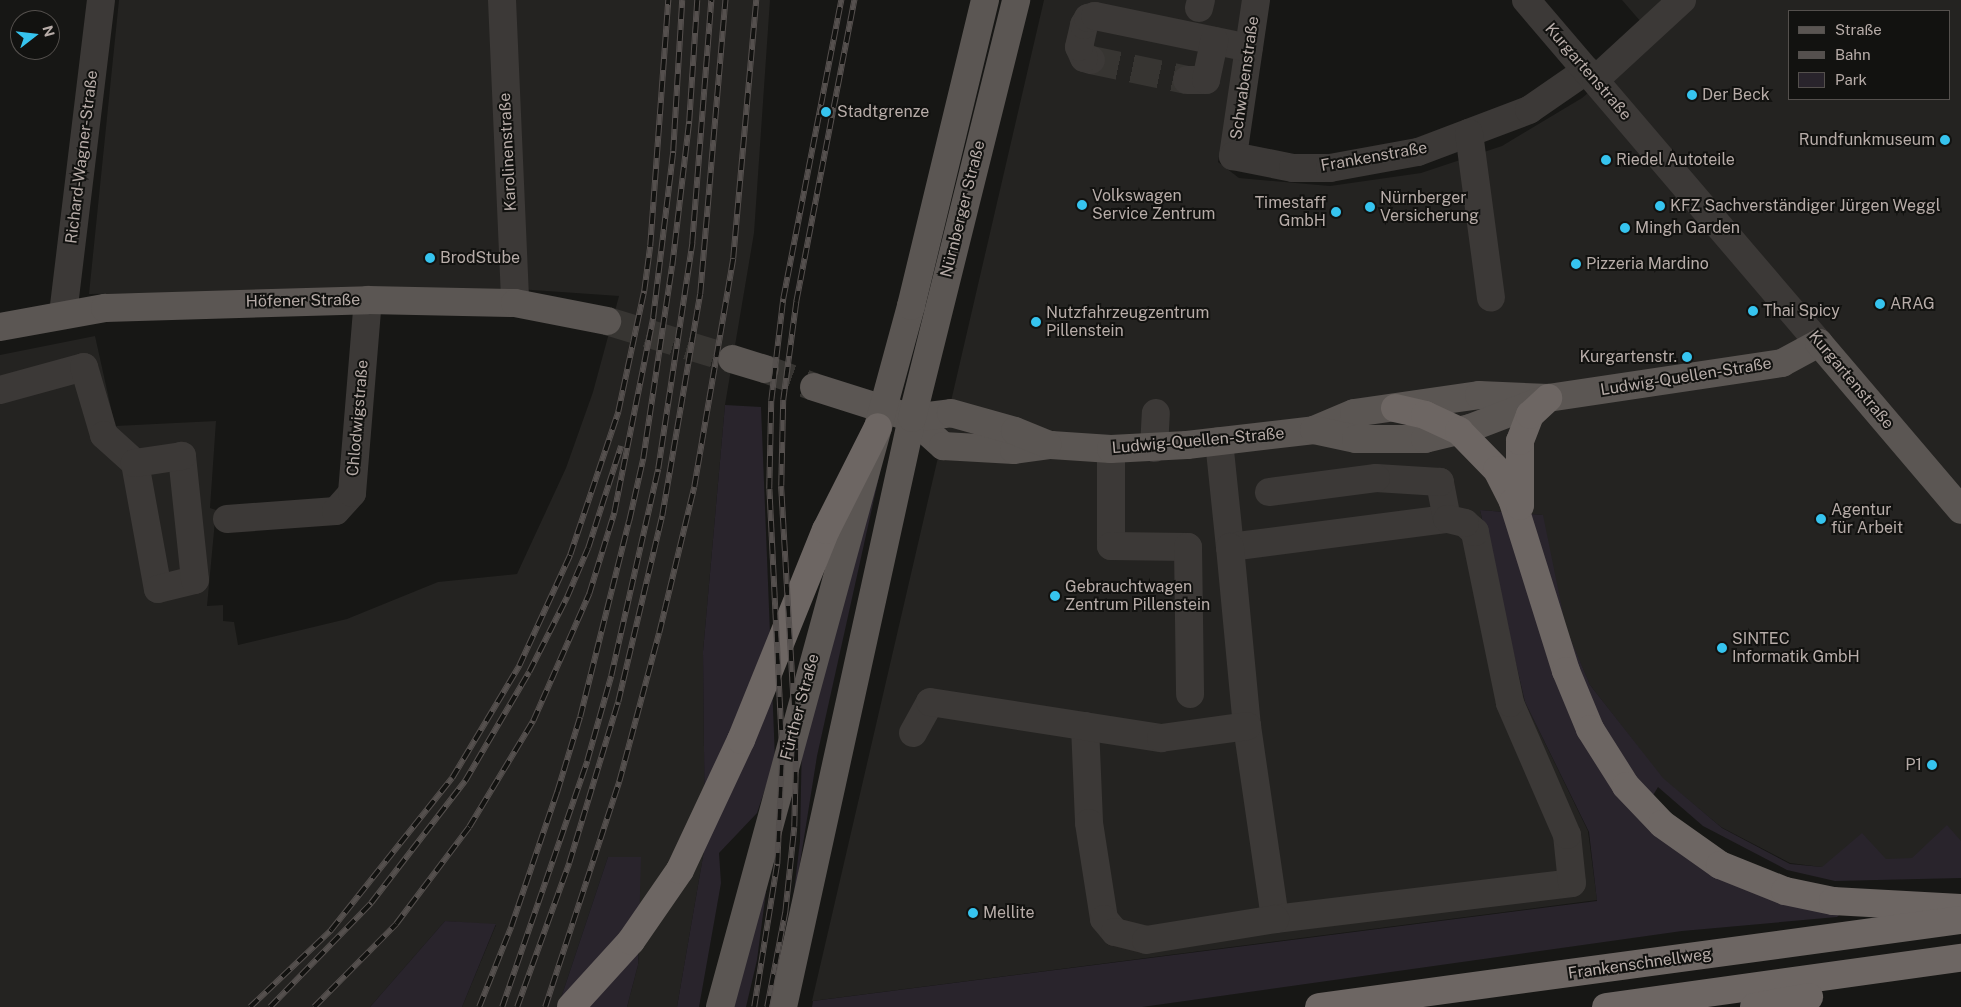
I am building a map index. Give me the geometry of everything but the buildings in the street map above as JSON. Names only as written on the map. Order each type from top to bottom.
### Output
[{"type":"highway","points":[[1521,525],[1520,441],[1530,415],[1548,398]]},
{"type":"highway","points":[[1395,408],[1424,415],[1459,431],[1497,470],[1521,525],[1566,671],[1590,729],[1626,786],[1675,835],[1736,873],[1785,891],[1833,900],[1961,908]]},
{"type":"highway","points":[[571,1007],[631,941],[684,862],[742,740],[826,530],[880,418]]},
{"type":"highway","name":"Frankenschnellweg","points":[[1319,1007],[1961,920]]},
{"type":"highway","points":[[1606,1007],[1961,958]]},
{"type":"highway","points":[[1754,1007],[1813,996],[1961,958]]},
{"type":"main road","name":"Nürnberger Straße","points":[[880,418],[986,0]]},
{"type":"main road","name":"Nürnberger Straße","points":[[912,418],[1016,0]]},
{"type":"main road","name":"Höfener Straße","points":[[0,327],[63,314],[148,305],[368,300],[515,303],[607,321]]},
{"type":"main road","name":"Ludwig-Quellen-Straße","points":[[912,418],[943,446],[1014,450],[1051,445],[1110,449],[1154,448],[1314,430],[1354,413],[1479,394],[1548,398],[1782,363],[1819,343]]},
{"type":"main road","name":"Kurgartenstraße","points":[[1819,343],[1961,510]]},
{"type":"main road","points":[[732,359],[765,369]]},
{"type":"main road","points":[[783,1007],[912,418],[880,418],[814,387]]},
{"type":"main road","name":"Ludwig-Quellen-Straße","points":[[1314,430],[1356,439],[1405,441],[1459,431],[1548,398]]},
{"type":"main road","name":"Fürther Straße","points":[[720,1007],[880,418]]},
{"type":"street","name":"Richard-Wagner-Straße","points":[[63,314],[101,0]]},
{"type":"street","name":"Karolinenstraße","points":[[502,0],[515,303]]},
{"type":"street","name":"Schwabenstraße","points":[[1233,156],[1256,0]]},
{"type":"street","name":"Kurgartenstraße","points":[[1526,0],[1819,343]]},
{"type":"street","name":"Frankenstraße","points":[[1233,156],[1293,168],[1330,168],[1418,152],[1529,110],[1591,75],[1682,0]]},
{"type":"street","points":[[1091,60],[1084,58],[1079,47],[1084,25],[1088,18],[1095,16],[1249,48]]},
{"type":"street","points":[[1187,80],[1206,80],[1214,41]]},
{"type":"street","points":[[1469,133],[1491,298]]},
{"type":"street","name":"Chlodwigstraße","points":[[227,519],[336,511],[352,493],[368,300]]},
{"type":"street","points":[[0,390],[84,367],[104,435],[135,463]]},
{"type":"street","points":[[1154,448],[1156,413]]},
{"type":"street","points":[[1219,441],[1247,726],[1275,919]]},
{"type":"street","points":[[1110,449],[1111,546],[1188,547],[1190,694]]},
{"type":"street","points":[[1269,492],[1376,478],[1440,482],[1447,519]]},
{"type":"street","points":[[1084,726],[1090,823],[1104,919],[1115,932],[1146,940],[1275,919],[1572,883],[1567,835],[1510,703],[1475,532],[1464,522],[1447,519],[1230,547]]},
{"type":"street","points":[[913,732],[930,702],[1161,738],[1247,726]]},
{"type":"shaded area","points":[[119,0],[770,0],[754,233],[725,405],[703,652],[705,845],[677,1007],[627,1007],[638,965],[639,946],[608,857],[558,1007],[462,1007],[496,925],[445,921],[370,1007],[0,1007],[0,355],[95,336],[115,426],[216,421],[210,508],[216,510],[207,606],[223,605],[223,621],[234,622],[238,645],[347,619],[438,582],[517,574],[566,468],[593,392],[619,296],[518,289],[89,294]]},
{"type":"shaded area","points":[[1044,0],[1249,0],[1218,162],[1239,178],[1330,186],[1421,173],[1502,146],[1582,98],[1654,37],[1622,0],[1961,0],[1961,863],[1884,875],[1790,863],[1721,827],[1662,778],[1590,685],[1565,627],[1542,515],[1480,510],[1525,702],[1588,831],[1597,900],[812,1001]]},
{"type":"green space","points":[[725,405],[761,407],[775,759],[757,813],[719,853],[721,883],[699,1007],[677,1007],[705,845],[703,652]]},
{"type":"green space","points":[[882,463],[817,756],[790,926],[800,841],[802,735]]},
{"type":"green space","points":[[1480,510],[1543,515],[1566,628],[1590,685],[1663,778],[1722,828],[1790,864],[1822,867],[1862,833],[1886,859],[1912,858],[1947,825],[1961,841],[1961,878],[1835,881],[1787,870],[1703,826],[1658,787],[1640,817],[1681,854],[1710,873],[1843,911],[1837,917],[1682,931],[1142,1007],[812,1007],[813,1001],[1597,901],[1589,832],[1525,702]]},
{"type":"green space","points":[[772,846],[757,960],[746,1007],[732,1007]]},
{"type":"green space","points":[[608,857],[641,857],[638,965],[627,1007],[558,1007]]},
{"type":"green space","points":[[445,921],[496,924],[462,1007],[370,1007]]},
{"type":"tunnel","points":[[1091,60],[1187,80]]},
{"type":"tunnel","points":[[607,321],[732,359]]},
{"type":"tunnel","points":[[765,369],[814,387]]},
{"type":"railway","points":[[250,1007],[331,930],[452,778],[519,666],[570,555],[618,412],[644,291],[650,246],[668,0]]},
{"type":"railway","points":[[314,1007],[396,924],[469,827],[533,721],[589,594],[614,513],[653,317],[673,151],[682,0]]},
{"type":"railway","points":[[479,1007],[511,927],[557,792],[580,717],[643,459],[672,266],[689,121],[697,0]]},
{"type":"railway","points":[[502,1007],[587,761],[611,676],[658,469],[692,243],[711,0]]},
{"type":"railway","points":[[517,1007],[569,863],[618,702],[662,516],[700,294],[725,0]]},
{"type":"railway","points":[[545,1007],[619,782],[659,633],[694,487],[733,258],[756,0]]},
{"type":"railway","points":[[754,1007],[777,864],[782,752],[769,489],[771,401],[783,299],[841,0]]},
{"type":"railway","points":[[767,1007],[785,913],[794,827],[796,749],[781,486],[783,400],[796,302],[854,0]]},
{"type":"railway","points":[[270,1007],[371,903],[465,781],[529,672],[567,597],[588,548],[621,446]]},
{"type":"place","name":"Der Beck","points":[[1692,95]]},
{"type":"place","name":"Stadtgrenze","points":[[826,112]]},
{"type":"place","name":"Rundfunkmuseum","points":[[1945,140]]},
{"type":"place","name":"Riedel Autoteile","points":[[1606,160]]},
{"type":"place","name":"Volkswagen Service Zentrum","points":[[1082,205]]},
{"type":"place","name":"KFZ Sachverständiger Jürgen Weggl","points":[[1660,206]]},
{"type":"place","name":"Nürnberger Versicherung","points":[[1370,207]]},
{"type":"place","name":"Timestaff GmbH","points":[[1336,212]]},
{"type":"place","name":"Mingh Garden","points":[[1625,228]]},
{"type":"place","name":"BrodStube","points":[[430,258]]},
{"type":"place","name":"Pizzeria Mardino","points":[[1576,264]]},
{"type":"place","name":"ARAG","points":[[1880,304]]},
{"type":"place","name":"Thai Spicy","points":[[1753,311]]},
{"type":"place","name":"Nutzfahrzeugzentrum Pillenstein","points":[[1036,322]]},
{"type":"place","name":"Kurgartenstr.","points":[[1687,357]]},
{"type":"place","name":"Agentur für Arbeit","points":[[1821,519]]},
{"type":"place","name":"Gebrauchtwagen Zentrum Pillenstein","points":[[1055,596]]},
{"type":"place","name":"SINTEC Informatik GmbH","points":[[1722,648]]},
{"type":"place","name":"P1","points":[[1932,765]]},
{"type":"place","name":"Mellite","points":[[973,913]]}]
